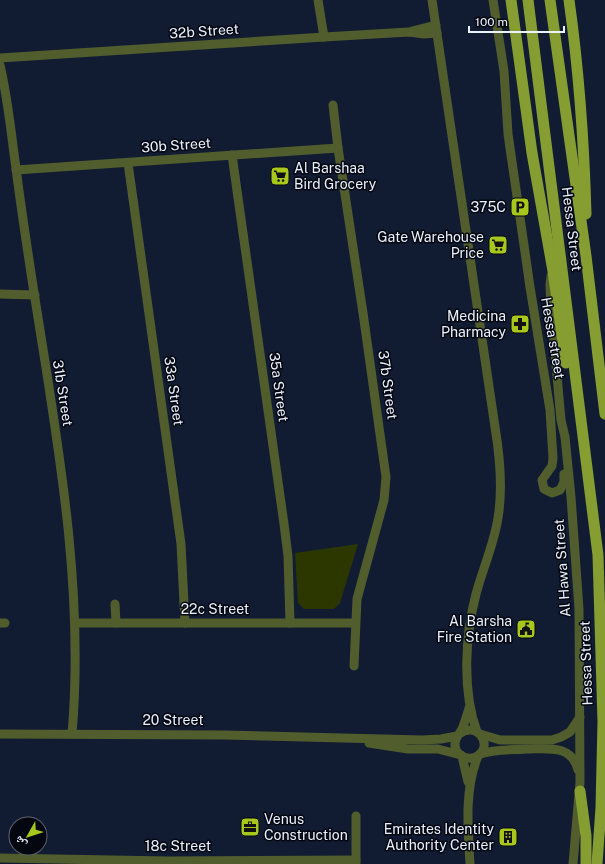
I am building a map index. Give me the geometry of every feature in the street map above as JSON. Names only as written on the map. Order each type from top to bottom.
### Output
[{"type":"main road","points":[[503,0],[518,52]]},
{"type":"main road","points":[[511,0],[518,52]]},
{"type":"main road","name":"Hessa Street","points":[[528,0],[598,555],[603,771],[597,864]]},
{"type":"main road","name":"Hessa Street","points":[[550,0],[586,256],[605,414]]},
{"type":"main road","points":[[569,0],[575,42],[582,115],[586,256]]},
{"type":"main road","name":"Hessa Street","points":[[518,52],[532,153],[553,271],[562,340],[576,425],[586,461]]},
{"type":"main road","points":[[580,786],[586,836],[586,864]]},
{"type":"street","points":[[318,0],[324,37]]},
{"type":"street","points":[[432,0],[496,433],[500,476],[500,503],[496,529],[476,594],[470,622],[468,657],[471,715],[484,743],[483,749],[472,771],[470,787],[470,864]]},
{"type":"street","name":"Hessa Street","points":[[493,0],[503,58],[508,134],[530,288]]},
{"type":"street","name":"32b Street","points":[[3,57],[409,32],[424,34],[436,29]]},
{"type":"street","name":"31b Street","points":[[3,57],[16,170],[61,471],[76,624],[76,734]]},
{"type":"street","name":"31b Street","points":[[0,65],[6,91]]},
{"type":"street","name":"37b Street","points":[[333,105],[386,477],[384,500],[359,588],[355,611],[354,666]]},
{"type":"street","name":"30b Street","points":[[16,170],[338,148]]},
{"type":"street","name":"35a Street","points":[[232,155],[288,556],[290,623]]},
{"type":"street","name":"33a Street","points":[[128,163],[181,544],[185,623]]},
{"type":"street","name":"Al Hawa Street","points":[[553,271],[550,285],[550,297],[561,420],[565,437],[571,497],[579,609],[580,786],[573,864]]},
{"type":"street","name":"Hessa street","points":[[530,288],[548,393]]},
{"type":"street","points":[[2,294],[34,291]]},
{"type":"street","name":"Hessa Street","points":[[548,393],[553,458],[552,466],[542,483],[546,491],[552,493],[560,490],[564,480],[561,420]]},
{"type":"street","points":[[115,604],[116,623]]},
{"type":"street","name":"22c Street","points":[[76,624],[355,623]]},
{"type":"street","points":[[470,705],[466,720],[455,742],[456,748],[461,756],[470,787]]},
{"type":"street","points":[[458,735],[466,730],[470,730],[500,740],[552,740],[570,732],[580,717]]},
{"type":"street","name":"20 Street","points":[[0,734],[224,734],[346,739],[375,738],[432,740],[458,735]]},
{"type":"street","name":"20 Street","points":[[346,739],[400,748],[438,749],[461,756]]},
{"type":"street","points":[[461,756],[469,758],[499,749],[554,748],[563,751],[573,758],[577,764],[580,786]]},
{"type":"street","points":[[356,816],[356,862]]},
{"type":"street","name":"18c Street","points":[[0,858],[356,862]]},
{"type":"green space","points":[[358,544],[340,603],[334,609],[304,609],[298,603],[295,553]]},
{"type":"place","name":"Al Barshaa Bird Grocery","points":[[280,176]]},
{"type":"place","name":"375C","points":[[520,207]]},
{"type":"place","name":"Gate Warehouse Price","points":[[498,245]]},
{"type":"place","name":"Medicina Pharmacy","points":[[520,324]]},
{"type":"place","name":"Al Barsha Fire Station","points":[[526,629]]},
{"type":"place","name":"Venus Construction","points":[[250,827]]},
{"type":"place","name":"Emirates Identity Authority Center","points":[[508,837]]}]
